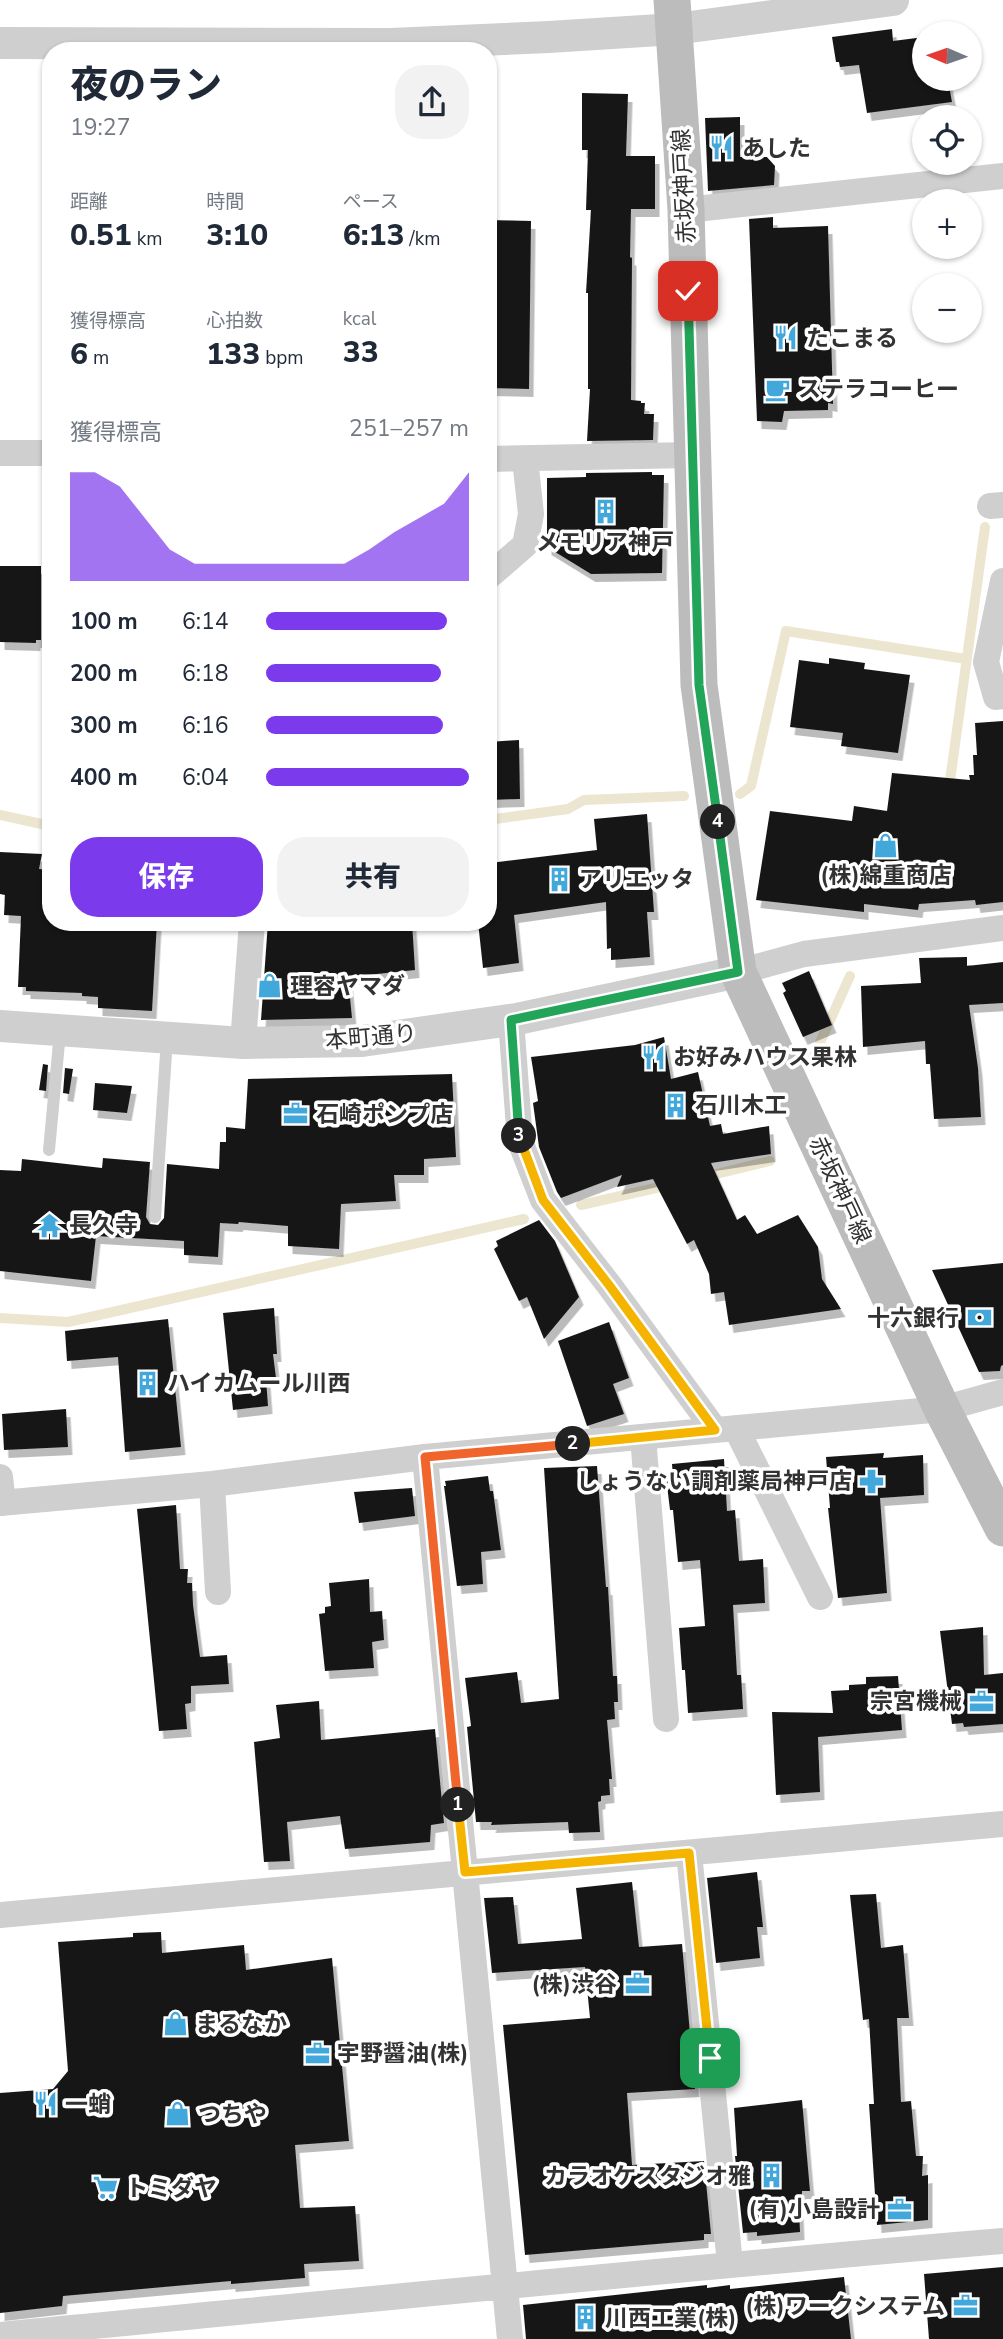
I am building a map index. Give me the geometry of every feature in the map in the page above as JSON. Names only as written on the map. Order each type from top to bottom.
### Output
[{"type":"main road","name":"赤坂神戸線","points":[[674,14],[686,210],[699,685],[738,972],[942,1409],[1003,1528]]},
{"type":"street","points":[[410,42],[674,14],[893,0]]},
{"type":"street","points":[[0,43],[42,43]]},
{"type":"street","points":[[686,210],[1003,176]]},
{"type":"street","points":[[0,453],[42,453]]},
{"type":"street","points":[[497,459],[692,455]]},
{"type":"street","points":[[497,571],[524,545],[531,514],[525,459]]},
{"type":"street","points":[[1003,581],[986,662],[996,697],[1003,696]]},
{"type":"street","points":[[738,972],[804,954],[1003,928]]},
{"type":"street","points":[[243,1043],[251,931]]},
{"type":"street","name":"本町通り","points":[[0,1026],[243,1043],[362,1041],[511,1020],[738,972]]},
{"type":"street","points":[[511,1020],[520,1141],[543,1200],[726,1429],[820,1597]]},
{"type":"street","points":[[1,1494],[212,1484],[425,1457],[942,1409],[1003,1392]]},
{"type":"street","points":[[643,1437],[666,1720]]},
{"type":"street","points":[[425,1457],[510,2339]]},
{"type":"street","points":[[212,1484],[218,1592]]},
{"type":"street","points":[[0,1915],[1003,1824]]},
{"type":"street","points":[[689,1853],[730,2264]]},
{"type":"street","points":[[0,2335],[192,2328],[505,2287],[730,2264],[1003,2241]]},
{"type":"lane","points":[[49,1150],[60,1031]]},
{"type":"lane","points":[[155,1217],[167,1038]]},
{"type":"building","points":[[892,29],[893,41],[912,39],[912,91],[950,91],[952,102],[912,105],[912,107],[867,113],[859,65],[840,67],[839,62],[836,62],[832,37]]},
{"type":"building","points":[[582,93],[628,94],[626,156],[655,156],[655,209],[631,209],[630,257],[631,400],[645,403],[644,414],[654,414],[653,440],[587,441],[590,389],[586,293],[591,210],[586,210],[588,150],[582,150]]},
{"type":"building","points":[[740,117],[740,157],[767,157],[775,166],[774,185],[708,191],[705,118]]},
{"type":"building","points":[[773,217],[773,228],[828,226],[833,404],[828,403],[828,410],[784,411],[782,422],[757,421],[749,219]]},
{"type":"building","points":[[497,220],[531,221],[529,389],[497,388]]},
{"type":"building","name":"メモリア神戸","points":[[652,472],[652,475],[664,475],[662,573],[591,574],[547,547],[547,478],[586,477],[586,473]]},
{"type":"building","points":[[0,566],[41,566],[41,640],[36,640],[36,643],[0,642]]},
{"type":"building","points":[[829,658],[865,663],[864,669],[910,675],[898,753],[841,746],[843,733],[790,727],[799,660],[829,664]]},
{"type":"building","points":[[1003,721],[1003,902],[976,905],[975,900],[919,904],[918,910],[864,904],[864,912],[756,900],[770,811],[852,821],[854,806],[887,811],[892,773],[970,780],[969,775],[974,775],[973,755],[977,755],[975,723]]},
{"type":"building","points":[[519,740],[520,799],[497,800],[497,741]]},
{"type":"building","points":[[647,814],[654,912],[647,912],[650,957],[611,960],[611,948],[607,949],[606,902],[514,915],[519,963],[483,968],[479,931],[497,931],[497,862],[597,850],[594,819]]},
{"type":"building","points":[[0,852],[42,854],[39,869],[42,869],[42,931],[156,931],[152,1011],[98,1008],[98,997],[82,996],[82,993],[26,991],[26,987],[18,987],[21,916],[4,915],[5,895],[0,894]]},
{"type":"building","points":[[267,931],[413,931],[415,970],[348,977],[352,1018],[261,1020]]},
{"type":"building","points":[[967,957],[967,966],[1003,962],[1003,1003],[969,1005],[978,1068],[981,1117],[934,1119],[930,1064],[926,1064],[925,1041],[863,1047],[861,986],[921,983],[919,958]]},
{"type":"building","points":[[809,971],[832,1025],[803,1037],[783,993],[786,991],[782,983]]},
{"type":"building","points":[[664,1037],[671,1079],[698,1072],[710,1126],[721,1124],[723,1134],[769,1126],[771,1154],[711,1163],[737,1220],[745,1215],[757,1234],[798,1215],[818,1247],[822,1279],[841,1309],[729,1325],[724,1292],[711,1294],[709,1274],[694,1240],[687,1244],[653,1179],[617,1187],[622,1175],[561,1198],[557,1192],[539,1147],[533,1103],[538,1101],[531,1057],[635,1045]]},
{"type":"building","points":[[43,1064],[48,1065],[46,1091],[39,1090]]},
{"type":"building","points":[[65,1068],[73,1069],[69,1094],[63,1093]]},
{"type":"building","points":[[452,1074],[456,1157],[424,1159],[424,1175],[394,1175],[396,1201],[341,1204],[339,1249],[288,1246],[288,1226],[220,1223],[218,1257],[184,1255],[184,1241],[96,1236],[91,1281],[0,1271],[0,1170],[21,1171],[22,1159],[102,1168],[103,1158],[150,1162],[146,1217],[150,1224],[158,1225],[164,1218],[167,1164],[219,1169],[220,1142],[226,1142],[226,1127],[245,1129],[248,1079]]},
{"type":"building","points":[[95,1083],[132,1086],[127,1113],[93,1110]]},
{"type":"building","points":[[539,1220],[555,1241],[579,1297],[544,1339],[527,1297],[519,1301],[494,1249],[498,1246],[496,1241]]},
{"type":"building","name":"十六銀行","points":[[1003,1263],[1003,1365],[1000,1371],[979,1372],[932,1270]]},
{"type":"building","points":[[274,1308],[277,1354],[273,1354],[276,1378],[266,1379],[268,1406],[233,1410],[223,1313]]},
{"type":"building","name":"ハイカムール川西","points":[[168,1319],[181,1447],[125,1452],[118,1357],[67,1361],[65,1331]]},
{"type":"building","points":[[609,1322],[629,1378],[613,1384],[624,1414],[587,1426],[558,1341]]},
{"type":"building","points":[[66,1409],[68,1447],[4,1450],[2,1414]]},
{"type":"building","points":[[884,1453],[883,1458],[923,1455],[924,1495],[880,1498],[887,1593],[838,1598],[828,1508],[826,1457]]},
{"type":"building","points":[[724,1459],[727,1511],[735,1510],[739,1561],[763,1559],[765,1603],[733,1605],[737,1675],[741,1675],[743,1709],[688,1713],[679,1628],[705,1626],[700,1560],[678,1562],[673,1510],[670,1510],[666,1477],[673,1476],[672,1464]]},
{"type":"building","points":[[597,1466],[613,1676],[617,1676],[618,1702],[614,1702],[615,1719],[607,1720],[612,1779],[609,1779],[610,1795],[601,1796],[601,1801],[598,1802],[600,1832],[569,1833],[568,1822],[491,1825],[492,1822],[476,1822],[467,1727],[471,1726],[465,1678],[517,1672],[521,1703],[559,1699],[544,1468]]},
{"type":"building","points":[[488,1476],[490,1491],[493,1491],[501,1550],[481,1552],[483,1584],[457,1586],[445,1481]]},
{"type":"building","points":[[412,1488],[415,1516],[359,1523],[354,1492]]},
{"type":"building","points":[[176,1505],[180,1569],[188,1569],[187,1583],[192,1583],[200,1657],[227,1655],[229,1684],[191,1686],[191,1703],[185,1704],[187,1729],[159,1731],[137,1509]]},
{"type":"building","points":[[369,1579],[370,1612],[382,1611],[384,1640],[372,1642],[374,1668],[325,1671],[319,1614],[325,1613],[325,1607],[331,1606],[329,1583]]},
{"type":"building","points":[[983,1627],[984,1675],[1003,1673],[1003,1724],[964,1727],[963,1723],[952,1724],[940,1631]]},
{"type":"building","points":[[898,1676],[902,1730],[818,1737],[820,1792],[776,1795],[772,1712],[833,1713],[831,1691],[849,1690],[849,1685],[866,1684],[866,1677]]},
{"type":"building","points":[[319,1701],[321,1740],[435,1729],[444,1823],[431,1825],[430,1842],[345,1849],[340,1816],[287,1822],[290,1861],[264,1862],[254,1742],[280,1738],[276,1705]]},
{"type":"building","points":[[757,1872],[763,1927],[757,1927],[760,1958],[716,1963],[707,1878]]},
{"type":"building","points":[[632,1882],[639,1947],[682,1944],[695,2089],[627,2093],[632,2165],[704,2161],[711,2234],[704,2234],[704,2240],[525,2255],[503,2025],[590,2018],[585,1967],[492,1973],[484,1898],[513,1897],[518,1944],[582,1939],[576,1888]]},
{"type":"building","points":[[876,1894],[881,1948],[903,1945],[909,2018],[897,2018],[901,2102],[911,2101],[916,2156],[923,2156],[922,2176],[928,2175],[928,2220],[877,2225],[869,2104],[874,2104],[869,2019],[863,2020],[850,1895]]},
{"type":"building","points":[[161,1932],[162,1953],[244,1945],[246,1970],[332,1958],[349,2141],[295,2145],[300,2208],[355,2206],[359,2261],[304,2264],[305,2278],[231,2284],[231,2281],[63,2296],[62,2306],[0,2313],[0,2093],[53,2089],[68,2071],[58,1942],[133,1937],[133,1933]]},
{"type":"building","name":"カラオケスタジオ雅","points":[[802,2100],[810,2191],[802,2191],[802,2208],[799,2208],[800,2232],[757,2236],[757,2232],[743,2233],[735,2156],[734,2108]]},
{"type":"building","name":"(株)ワークシステム","points":[[1003,2267],[1003,2339],[929,2339],[924,2274]]},
{"type":"building","points":[[844,2277],[851,2339],[526,2339],[523,2305],[707,2285],[707,2288],[730,2285],[730,2289]]},
{"type":"waterway","points":[[949,788],[985,527]]},
{"type":"waterway","points":[[740,794],[751,786],[786,631],[966,659]]},
{"type":"waterway","points":[[497,819],[568,809],[584,800],[684,796]]},
{"type":"waterway","points":[[0,815],[42,824]]},
{"type":"waterway","points":[[813,1058],[850,976]]},
{"type":"waterway","points":[[704,1177],[770,1161]]},
{"type":"waterway","points":[[581,1205],[669,1185]]},
{"type":"waterway","points":[[0,1318],[68,1322],[524,1219]]},
{"type":"place","name":"あした","points":[[722,148]]},
{"type":"place","name":"たこまる","points":[[786,338]]},
{"type":"place","name":"ステラコーヒー","points":[[778,389]]},
{"type":"place","name":"メモリア神戸","points":[[605,512]]},
{"type":"place","name":"(株)綿重商店","points":[[886,845]]},
{"type":"place","name":"アリエッタ","points":[[559,879]]},
{"type":"place","name":"理容ヤマダ","points":[[270,986]]},
{"type":"place","name":"お好みハウス果林","points":[[653,1057]]},
{"type":"place","name":"石川木工","points":[[675,1105]]},
{"type":"place","name":"石崎ポンプ店","points":[[296,1114]]},
{"type":"place","name":"長久寺","points":[[49,1225]]},
{"type":"place","name":"十六銀行","points":[[979,1318]]},
{"type":"place","name":"ハイカムール川西","points":[[147,1383]]},
{"type":"place","name":"しょうない調剤薬局神戸店","points":[[872,1481]]},
{"type":"place","name":"宗宮機械","points":[[982,1701]]},
{"type":"place","name":"(株)渋谷","points":[[637,1984]]},
{"type":"place","name":"まるなか","points":[[175,2024]]},
{"type":"place","name":"宇野醤油(株)","points":[[317,2053]]},
{"type":"place","name":"一蛸","points":[[45,2104]]},
{"type":"place","name":"つちや","points":[[178,2114]]},
{"type":"place","name":"カラオケスタジオ雅","points":[[771,2176]]},
{"type":"place","name":"トミダヤ","points":[[105,2188]]},
{"type":"place","name":"(有)小島設計","points":[[900,2209]]},
{"type":"place","name":"(株)ワークシステム","points":[[965,2306]]},
{"type":"place","name":"川西工業(株)","points":[[585,2318]]},
{"type":"route","points":[[688,291],[699,685],[738,972],[511,1020],[520,1141],[543,1200],[715,1430],[425,1457],[465,1872],[689,1853],[710,2058]]}]
